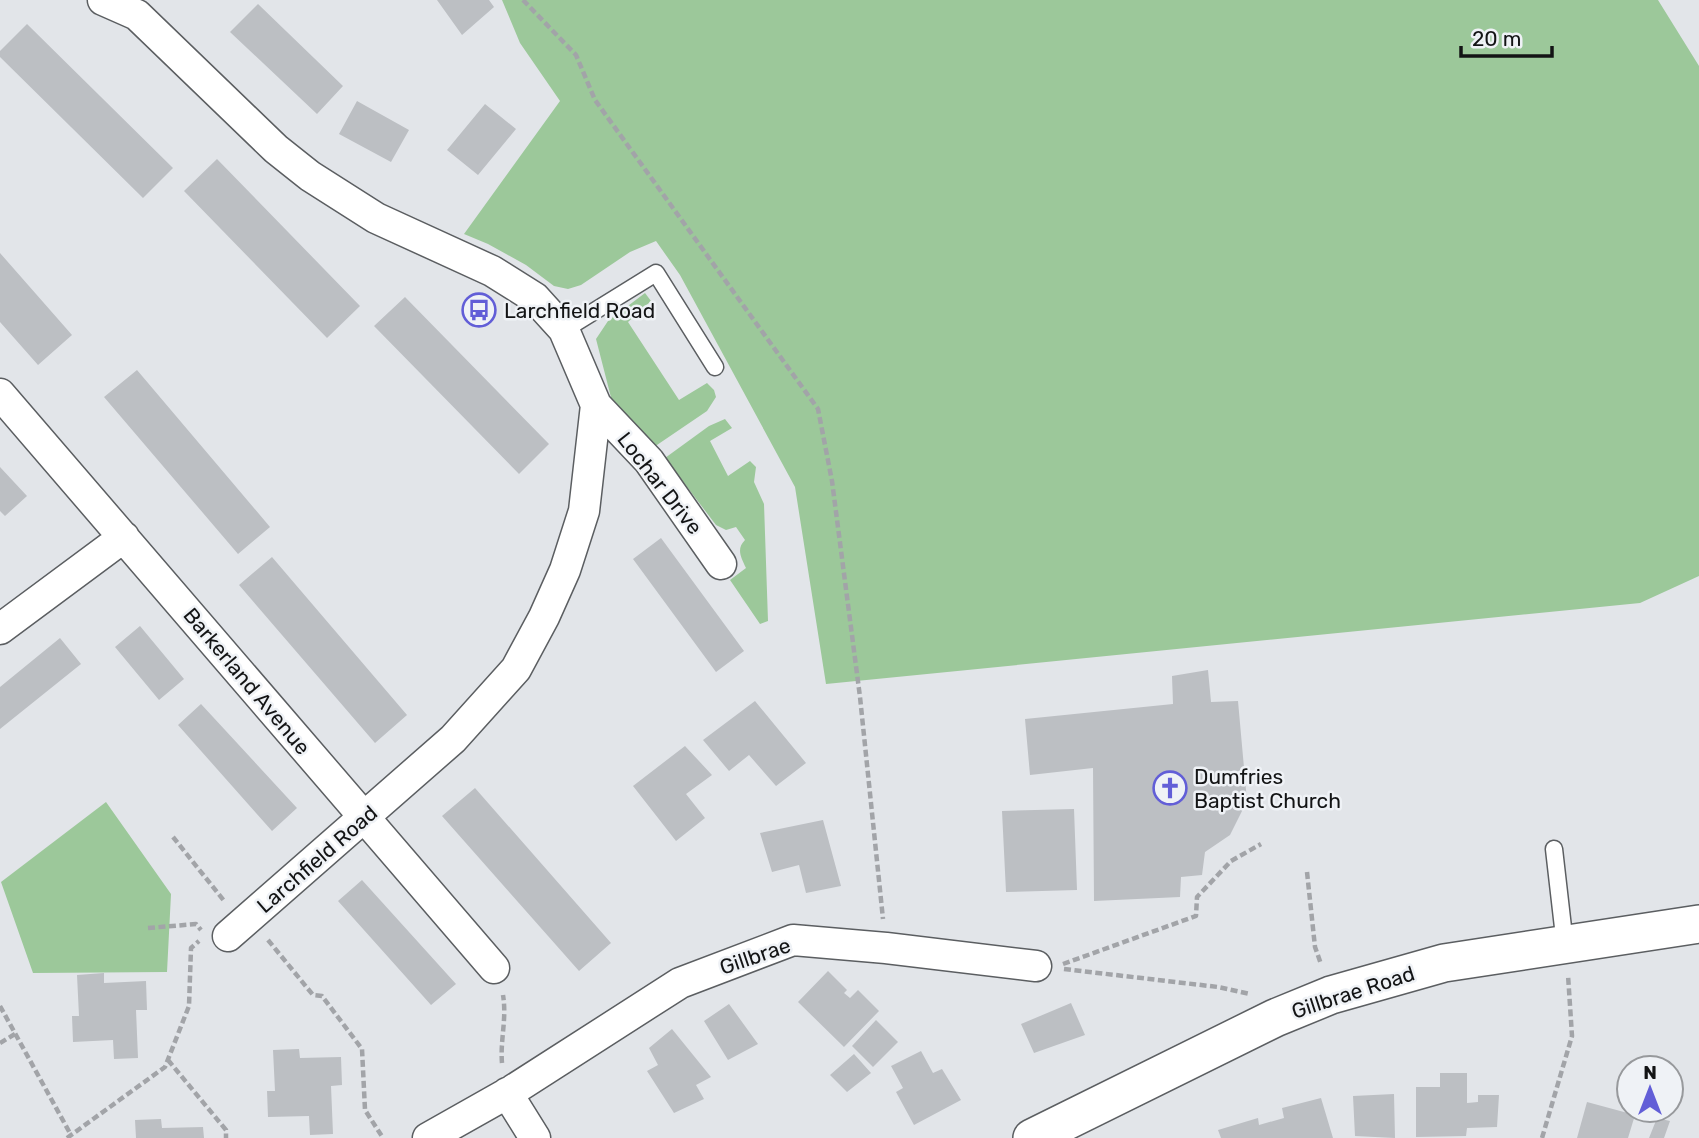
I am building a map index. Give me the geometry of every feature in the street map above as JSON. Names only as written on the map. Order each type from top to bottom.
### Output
[{"type":"street","name":"Larchfield Road","points":[[103,0],[137,15],[276,149],[310,176],[376,218],[492,271],[535,298],[564,330],[596,405],[584,511],[565,570],[516,669],[453,739],[239,927]]},
{"type":"street","name":"Barkerland Avenue","points":[[0,394],[494,968]]},
{"type":"street","name":"Lochar Drive","points":[[596,405],[649,461],[722,564]]},
{"type":"street","points":[[0,629],[124,537]]},
{"type":"street","name":"Gillbrae Road","points":[[1032,1138],[1275,1018],[1331,995],[1444,963],[1571,963],[1699,924]]},
{"type":"street","name":"Gillbrae","points":[[428,1138],[510,1092],[680,983],[793,940],[1044,967]]},
{"type":"street","points":[[510,1092],[535,1138]]},
{"type":"lane","points":[[564,330],[656,272],[715,366]]},
{"type":"lane","points":[[1554,849],[1571,963]]},
{"type":"path","points":[[523,0],[576,55],[595,100],[818,409],[832,481],[860,697],[886,948]]},
{"type":"path","points":[[173,837],[233,911],[219,925],[239,927],[313,995],[322,996],[355,1038],[364,1058],[365,1110],[383,1138]]},
{"type":"path","points":[[1044,967],[1196,916],[1197,897],[1231,861],[1261,845]]},
{"type":"path","points":[[1307,872],[1315,947],[1331,995]]},
{"type":"path","points":[[0,1006],[69,1137],[165,1067],[168,1060],[188,1006],[191,948],[206,936],[196,924],[148,928]]},
{"type":"path","points":[[1542,1138],[1572,1036],[1571,963]]},
{"type":"path","points":[[1044,967],[1218,987],[1256,995],[1275,1018]]},
{"type":"path","points":[[494,968],[505,1011],[501,1048],[510,1092]]},
{"type":"path","points":[[0,1043],[15,1034]]},
{"type":"path","points":[[168,1060],[226,1130],[226,1138]]},
{"type":"green space","points":[[502,0],[1658,0],[1699,66],[1699,576],[1640,603],[826,684],[795,487],[680,275],[656,241],[630,252],[581,285],[568,289],[554,286],[526,265],[464,234],[560,101],[520,43]]},
{"type":"green space","points":[[645,293],[651,301],[628,322],[679,400],[707,383],[714,390],[716,397],[707,411],[654,447],[614,409],[596,339],[608,321]]},
{"type":"green space","points":[[725,419],[732,428],[710,441],[728,476],[750,461],[756,467],[754,482],[764,504],[768,621],[760,624],[730,580],[746,568],[740,550],[745,540],[736,527],[726,530],[716,525],[665,458],[709,426]]},
{"type":"green space","points":[[106,802],[171,894],[167,972],[33,973],[1,882]]},
{"type":"building","points":[[437,0],[489,0],[494,7],[462,35]]},
{"type":"building","points":[[258,4],[343,86],[317,114],[230,32]]},
{"type":"building","points":[[27,24],[173,168],[143,198],[0,57],[0,51]]},
{"type":"building","points":[[357,101],[409,130],[391,162],[339,134]]},
{"type":"building","points":[[485,104],[516,129],[478,175],[447,150]]},
{"type":"building","points":[[217,159],[360,306],[327,338],[184,191]]},
{"type":"building","points":[[0,253],[72,335],[38,365],[0,322]]},
{"type":"building","points":[[405,297],[549,444],[519,474],[374,326]]},
{"type":"building","points":[[137,370],[270,527],[238,554],[104,397]]},
{"type":"building","points":[[0,467],[27,496],[5,516],[0,511]]},
{"type":"building","points":[[661,538],[744,651],[716,672],[633,559]]},
{"type":"building","points":[[272,557],[407,715],[375,743],[239,585]]},
{"type":"building","points":[[140,626],[184,679],[159,700],[115,647]]},
{"type":"building","points":[[60,638],[81,664],[0,729],[0,687]]},
{"type":"building","name":"Dumfries Baptist Church","points":[[1208,670],[1211,702],[1238,701],[1247,801],[1230,835],[1205,852],[1202,875],[1181,877],[1180,897],[1094,901],[1093,768],[1030,775],[1025,719],[1173,704],[1172,676]]},
{"type":"building","points":[[755,701],[806,763],[776,786],[749,755],[729,771],[703,740]]},
{"type":"building","points":[[201,704],[297,808],[272,831],[178,725]]},
{"type":"building","points":[[685,746],[712,775],[686,794],[705,818],[676,841],[633,786]]},
{"type":"building","points":[[475,788],[611,943],[579,971],[442,816]]},
{"type":"building","points":[[1074,809],[1077,890],[1006,892],[1002,811]]},
{"type":"building","points":[[823,820],[841,886],[806,893],[799,865],[772,872],[760,833]]},
{"type":"building","points":[[362,880],[456,984],[431,1005],[338,901]]},
{"type":"building","points":[[828,971],[847,990],[844,993],[850,998],[858,990],[879,1011],[844,1047],[798,1002]]},
{"type":"building","points":[[104,973],[104,983],[146,981],[147,1010],[136,1010],[138,1058],[114,1059],[113,1040],[73,1042],[72,1016],[79,1016],[77,975]]},
{"type":"building","points":[[1071,1003],[1085,1035],[1034,1053],[1021,1024]]},
{"type":"building","points":[[729,1004],[758,1044],[728,1060],[704,1021]]},
{"type":"building","points":[[876,1020],[898,1042],[873,1067],[852,1046]]},
{"type":"building","points":[[672,1029],[711,1077],[696,1085],[704,1099],[674,1113],[647,1071],[658,1065],[649,1048]]},
{"type":"building","points":[[299,1049],[300,1058],[341,1057],[342,1085],[331,1086],[333,1134],[310,1135],[309,1116],[268,1117],[267,1091],[275,1091],[273,1050]]},
{"type":"building","points":[[921,1051],[933,1073],[942,1069],[961,1100],[914,1125],[896,1092],[903,1088],[891,1066]]},
{"type":"building","points":[[854,1054],[871,1073],[847,1092],[830,1075]]},
{"type":"building","points":[[1440,1073],[1467,1073],[1467,1103],[1478,1102],[1478,1095],[1499,1095],[1497,1127],[1467,1128],[1466,1136],[1416,1137],[1416,1087],[1440,1087]]},
{"type":"building","points":[[1394,1094],[1395,1138],[1355,1136],[1353,1096]]},
{"type":"building","points":[[1321,1098],[1333,1138],[1221,1138],[1218,1130],[1258,1118],[1259,1125],[1284,1118],[1282,1108]]},
{"type":"building","points":[[1587,1102],[1615,1110],[1615,1124],[1632,1124],[1628,1138],[1577,1138]]},
{"type":"building","points":[[161,1119],[162,1128],[203,1127],[204,1138],[136,1138],[135,1120]]},
{"type":"building","points":[[1655,1124],[1669,1124],[1664,1138],[1649,1138]]},
{"type":"place","name":"Larchfield Road","points":[[479,310]]},
{"type":"place","name":"Dumfries Baptist Church","points":[[1170,788]]}]
